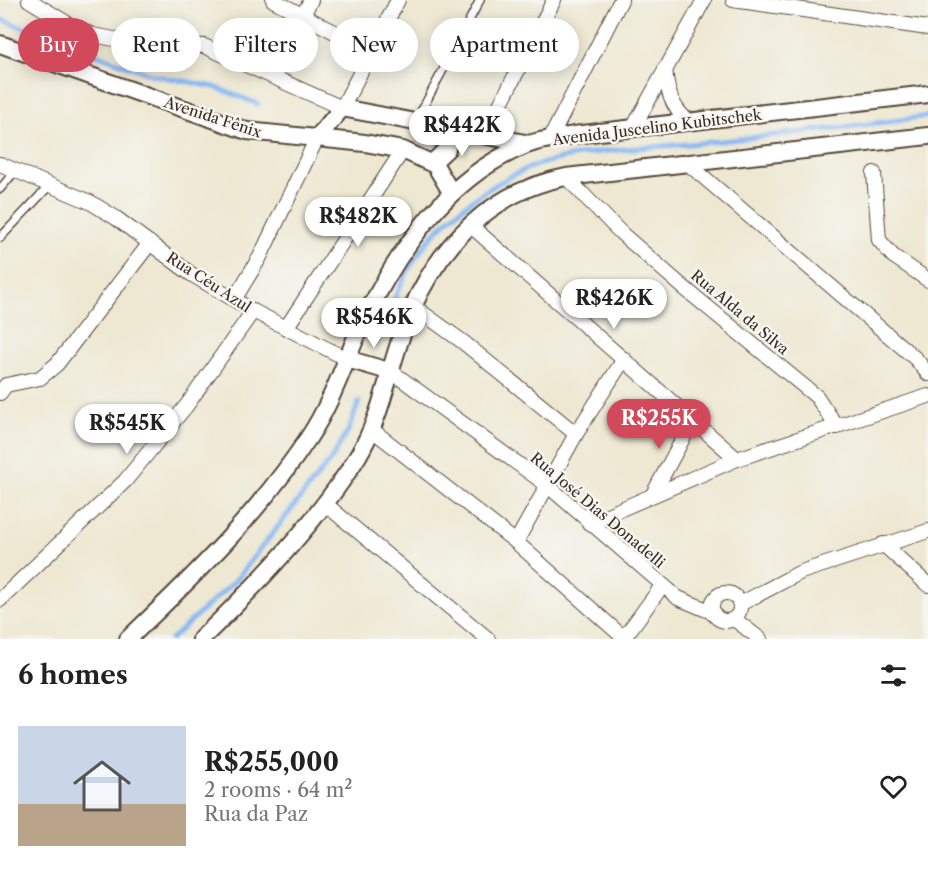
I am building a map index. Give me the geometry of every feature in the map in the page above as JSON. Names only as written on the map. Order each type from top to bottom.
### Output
[{"type":"street","points":[[29,0],[75,28],[93,35],[135,43],[204,46],[342,108],[530,144]]},
{"type":"street","points":[[273,0],[330,29]]},
{"type":"street","points":[[303,15],[311,0]]},
{"type":"street","points":[[388,18],[398,0]]},
{"type":"street","points":[[485,135],[554,0]]},
{"type":"street","points":[[550,139],[621,0]]},
{"type":"street","points":[[633,128],[704,0]]},
{"type":"street","points":[[733,0],[928,28]]},
{"type":"street","name":"Avenida Fênix","points":[[0,44],[247,131],[403,150],[432,163]]},
{"type":"street","points":[[665,68],[670,99],[689,122]]},
{"type":"street","points":[[235,298],[260,257],[317,138],[342,108],[360,72]]},
{"type":"street","name":"Avenida Juscelino Kubitschek","points":[[128,639],[235,534],[284,474],[327,406],[363,323],[390,273],[426,221],[451,192],[488,165],[530,144],[550,139],[928,94]]},
{"type":"street","points":[[450,128],[447,149],[432,163],[445,179],[451,192]]},
{"type":"street","points":[[201,639],[252,589],[324,503],[359,454],[392,372],[413,306],[430,270],[457,237],[492,206],[526,188],[566,177],[928,136]]},
{"type":"street","points":[[286,328],[403,150]]},
{"type":"street","points":[[686,162],[916,359],[928,374]]},
{"type":"street","name":"Rua Céu Azul","points":[[0,164],[90,202],[191,274],[235,298],[253,311],[347,359],[392,372]]},
{"type":"street","points":[[874,172],[879,240],[893,256],[928,280]]},
{"type":"street","name":"Rua Alda da Silva","points":[[566,177],[621,233],[817,397],[837,427]]},
{"type":"street","points":[[470,225],[737,459]]},
{"type":"street","points":[[2,386],[40,378],[57,364],[150,243]]},
{"type":"street","points":[[413,306],[463,342],[576,434]]},
{"type":"street","points":[[0,600],[125,481],[187,405],[253,311]]},
{"type":"street","points":[[516,542],[576,434],[624,360]]},
{"type":"street","name":"Rua José Dias Donadelli","points":[[392,372],[546,485],[678,598],[696,606],[712,608]]},
{"type":"street","points":[[589,523],[737,459],[928,396]]},
{"type":"street","points":[[653,494],[693,420]]},
{"type":"street","points":[[371,429],[516,542],[624,638],[662,586]]},
{"type":"street","points":[[324,503],[488,639]]},
{"type":"street","points":[[756,635],[737,608],[730,593],[722,593],[712,608],[717,619],[725,622],[737,608],[764,590],[801,573],[882,544],[928,531]]},
{"type":"street","points":[[882,544],[928,585]]},
{"type":"lane","points":[[416,121],[480,0]]},
{"type":"lane","points":[[0,189],[16,171]]},
{"type":"lane","points":[[0,238],[50,184]]},
{"type":"waterway","points":[[0,19],[153,75],[215,87],[258,104]]},
{"type":"waterway","points":[[376,344],[406,274],[432,236],[475,198],[524,170],[562,158],[605,151],[779,135],[928,116]]},
{"type":"waterway","points":[[171,639],[235,581],[332,458],[348,431],[359,402]]}]
